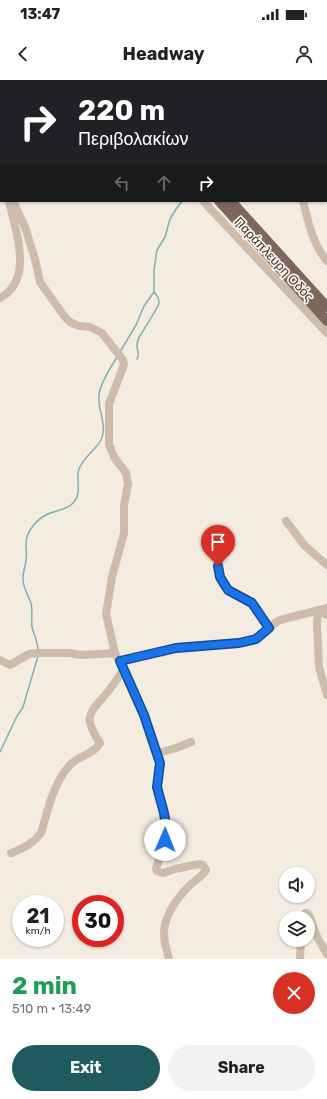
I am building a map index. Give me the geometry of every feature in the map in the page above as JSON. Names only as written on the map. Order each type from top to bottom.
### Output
[{"type":"main road","points":[[220,202],[327,321]]},
{"type":"main road","points":[[232,202],[327,308]]},
{"type":"street","points":[[0,298],[11,289],[18,276],[21,257],[20,245],[9,202]]},
{"type":"street","points":[[13,202],[25,227],[35,259],[40,282],[70,322],[79,326],[90,327],[102,333],[118,354],[124,365],[114,388],[109,410],[111,451],[126,473],[128,484],[124,505],[124,533],[112,577],[106,614],[115,653],[144,715],[158,753],[160,763],[157,787],[163,806],[166,826],[165,840],[156,869],[163,874],[174,869],[199,864],[203,865],[206,870],[180,896],[172,906],[166,920],[164,934],[169,959]]},
{"type":"street","name":"Παράπλευρη Οδός","points":[[204,202],[327,333]]},
{"type":"street","points":[[304,202],[312,233],[327,261]]},
{"type":"street","points":[[286,521],[305,546],[327,565]]},
{"type":"street","points":[[224,540],[218,566],[223,584],[228,590],[252,603],[269,628]]},
{"type":"street","points":[[120,661],[176,648],[243,642],[256,639],[280,620],[327,608]]},
{"type":"street","points":[[318,611],[327,615]]},
{"type":"street","points":[[318,611],[317,625],[319,667],[327,695]]},
{"type":"street","points":[[0,660],[10,665],[29,654],[80,655],[115,653]]},
{"type":"street","points":[[11,854],[29,845],[38,838],[41,833],[51,800],[64,773],[77,759],[91,753],[97,748],[100,743],[91,729],[90,716],[94,706],[107,693],[123,670]]},
{"type":"street","points":[[158,753],[191,742]]},
{"type":"street","points":[[315,931],[327,954]]},
{"type":"street","points":[[300,959],[301,947]]},
{"type":"waterway","points":[[120,352],[136,325],[144,306],[154,292],[154,270],[157,250],[165,237],[170,219],[181,202]]},
{"type":"waterway","points":[[137,359],[137,344],[139,338],[159,303],[158,297],[154,292]]},
{"type":"waterway","points":[[38,651],[37,642],[32,627],[31,603],[23,581],[26,564],[26,539],[30,530],[40,519],[48,514],[68,507],[76,499],[78,495],[78,473],[81,464],[99,444],[103,434],[99,395],[101,385],[117,357]]},
{"type":"waterway","points":[[0,752],[16,718],[23,707],[38,656]]},
{"type":"route","points":[[165,840],[166,826],[163,806],[157,787],[160,769],[158,753],[144,715],[120,661],[176,648],[247,642],[256,639],[263,634],[269,628],[256,607],[248,600],[228,590],[220,577],[218,566]]}]
